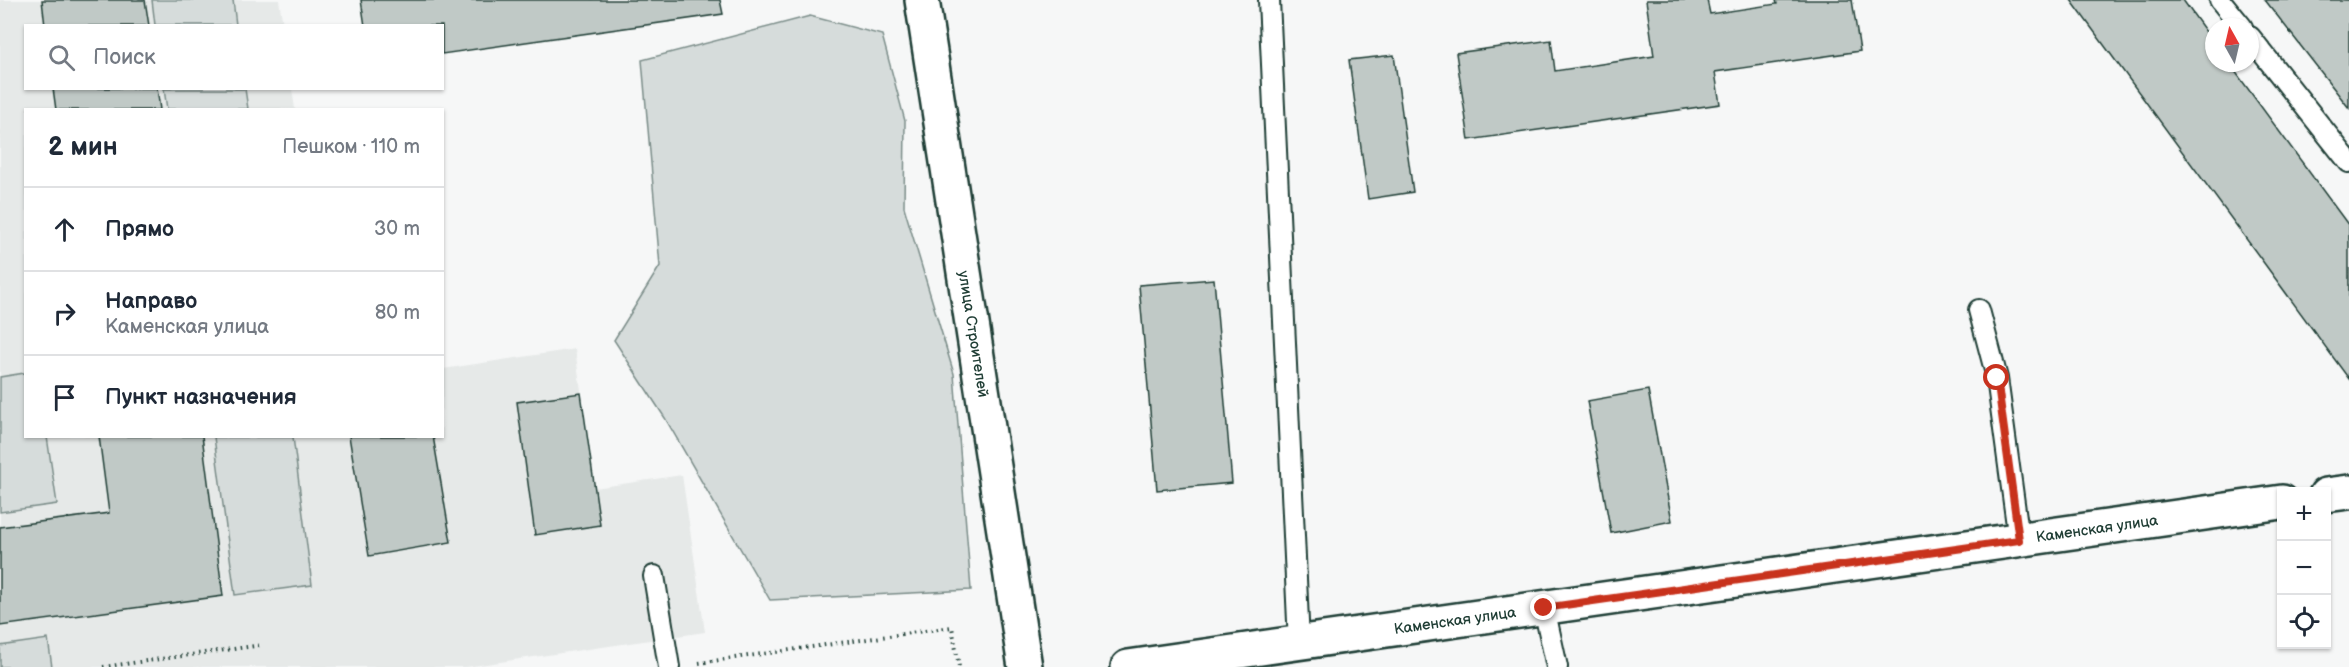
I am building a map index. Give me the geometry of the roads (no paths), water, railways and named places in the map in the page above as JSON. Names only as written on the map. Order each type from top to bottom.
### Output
[{"type":"street","name":"улица Строителей","points":[[922,0],[1025,667]]},
{"type":"street","points":[[2331,494],[2349,492]]},
{"type":"street","name":"Каменская улица","points":[[1128,667],[2277,503]]},
{"type":"lane","points":[[1269,0],[1299,643]]},
{"type":"lane","points":[[2220,0],[2235,18]]},
{"type":"lane","points":[[2259,49],[2349,162]]},
{"type":"lane","points":[[1979,310],[1997,378],[2019,540]]},
{"type":"lane","points":[[654,576],[669,667]]},
{"type":"lane","points":[[1544,608],[1557,667]]}]
